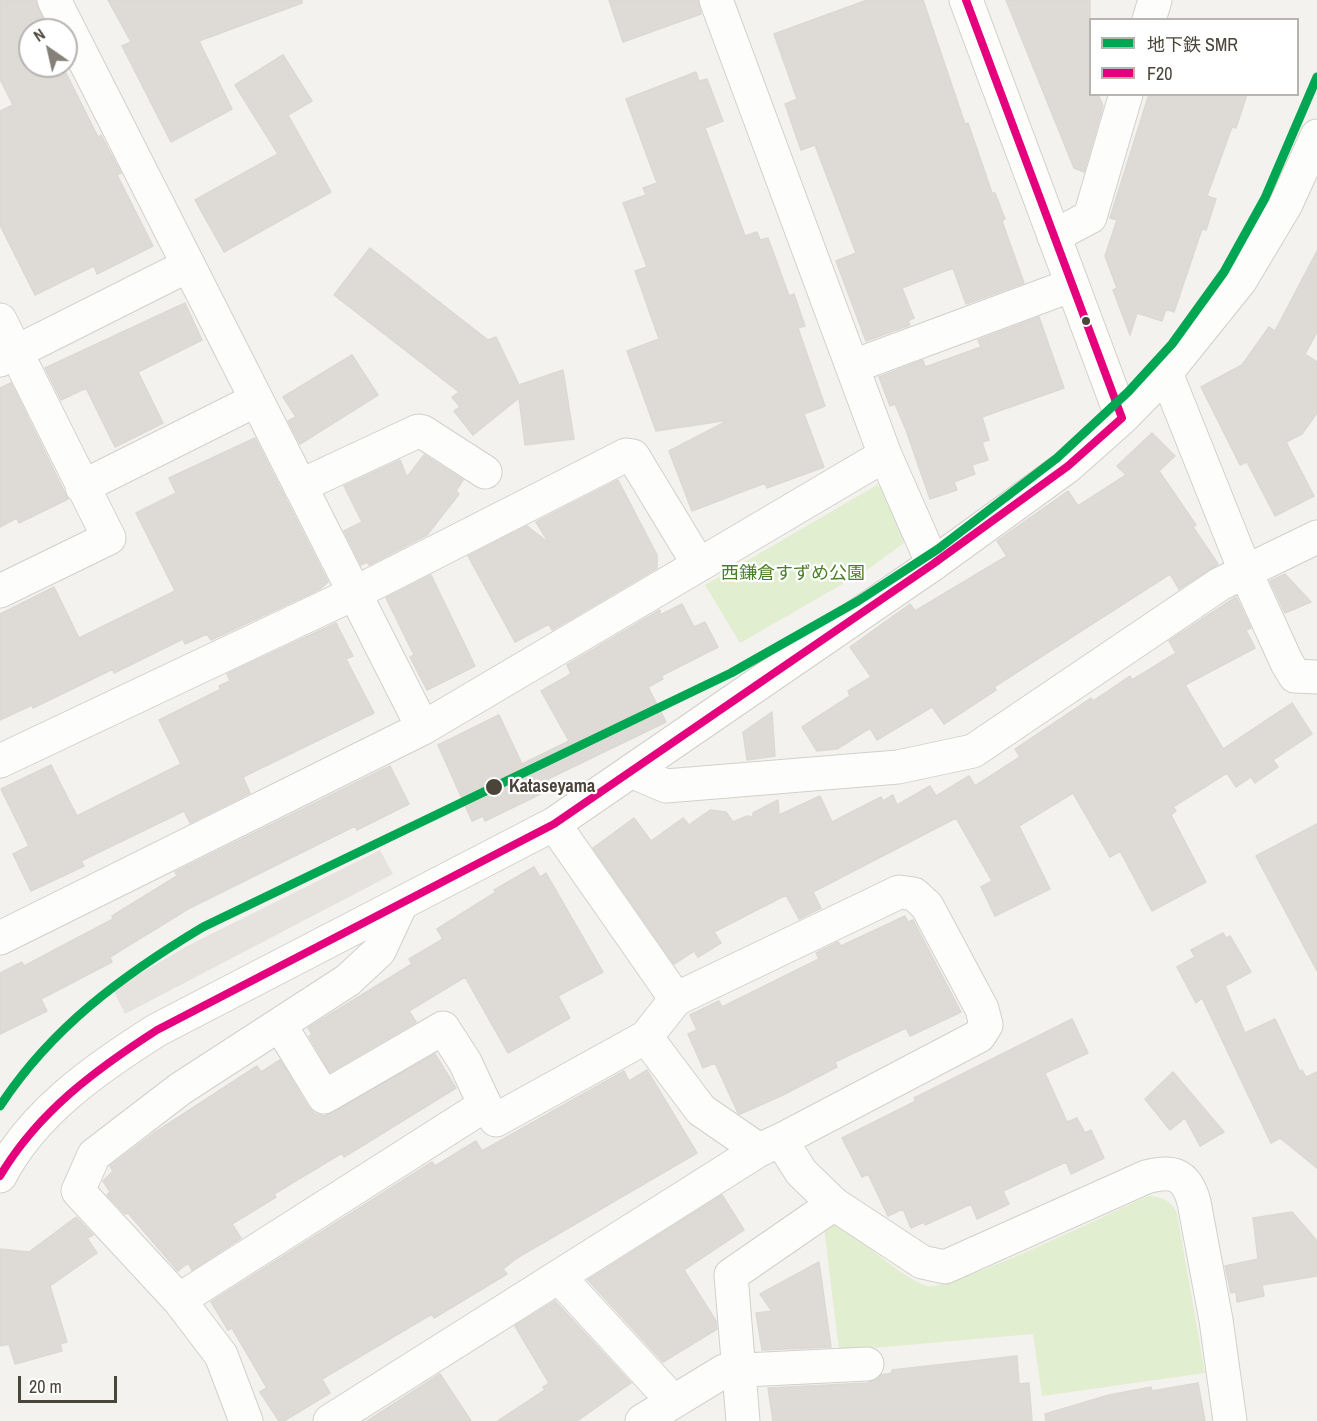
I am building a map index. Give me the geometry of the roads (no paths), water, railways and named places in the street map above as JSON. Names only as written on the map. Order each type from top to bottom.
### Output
[{"type":"street","points":[[54,0],[423,728]]},
{"type":"street","points":[[716,0],[854,366],[885,455],[933,564]]},
{"type":"street","points":[[966,0],[1122,418]]},
{"type":"street","points":[[1150,18],[1155,0]]},
{"type":"street","points":[[1054,236],[1090,217],[1125,96]]},
{"type":"street","points":[[0,1176],[38,1124],[78,1084],[118,1055],[157,1030],[554,824],[933,564],[1068,466],[1122,418],[1166,373],[1240,281],[1286,204],[1317,135]]},
{"type":"street","points":[[8,356],[187,266]]},
{"type":"street","points":[[854,366],[1072,285]]},
{"type":"street","points":[[0,320],[8,356],[109,538],[0,591]]},
{"type":"street","points":[[1166,373],[1246,573],[1294,676],[1317,677]]},
{"type":"street","points":[[82,487],[256,400]]},
{"type":"street","points":[[300,486],[418,431],[485,472]]},
{"type":"street","points":[[0,762],[355,593],[626,455],[633,456],[699,565]]},
{"type":"street","points":[[4,927],[423,728],[885,455]]},
{"type":"street","points":[[631,771],[666,786],[898,767],[973,751],[1220,584],[1317,537]]},
{"type":"street","points":[[554,824],[676,999]]},
{"type":"street","points":[[280,1025],[324,1097],[443,1028],[465,1062],[485,1105],[496,1120],[646,1037],[676,999],[899,892],[914,894],[927,906],[982,1009],[986,1025],[979,1036],[770,1145],[330,1421]]},
{"type":"street","points":[[246,1421],[221,1355],[179,1300],[78,1191],[94,1155],[180,1089],[348,980],[379,951],[401,904]]},
{"type":"street","points":[[646,1037],[701,1110],[770,1145],[834,1204],[922,1262],[945,1267],[1146,1177],[1163,1173],[1174,1174],[1190,1186],[1194,1202],[1216,1320],[1230,1421]]},
{"type":"street","points":[[179,1300],[485,1105]]},
{"type":"street","points":[[743,1421],[731,1275],[834,1204]]},
{"type":"street","points":[[560,1278],[673,1401]]},
{"type":"street","points":[[642,1421],[724,1371],[867,1364]]},
{"type":"metro line","name":"SMR","points":[[0,1106],[42,1051],[66,1027],[117,984],[173,945],[203,927],[731,673],[858,601],[938,549],[1057,458],[1128,392],[1172,344],[1224,272],[1265,198],[1317,77]]},
{"type":"place","name":"Kataseyama","points":[[494,787]]},
{"type":"park label","name":"西鎌倉すずめ公園","points":[[793,574]]}]
